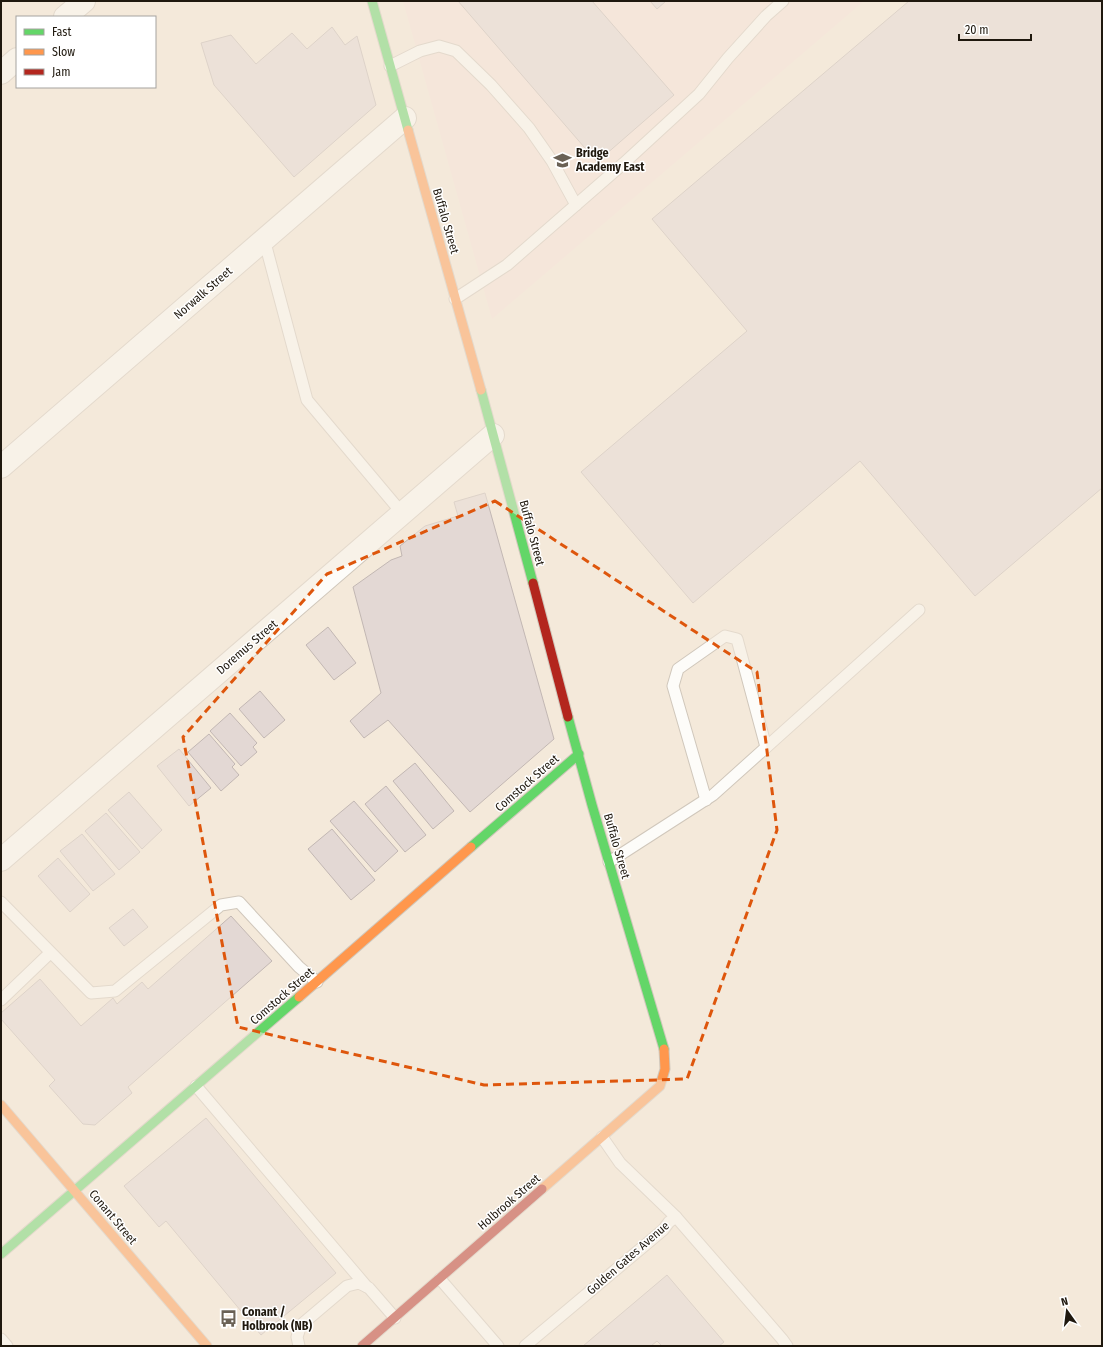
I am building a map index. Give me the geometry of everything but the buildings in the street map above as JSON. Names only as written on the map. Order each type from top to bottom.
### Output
[{"type":"street","points":[[67,16],[84,1]]},
{"type":"street","name":"Buffalo Street","points":[[372,1],[493,435],[609,862],[665,1052],[665,1072]]},
{"type":"street","points":[[1,73],[16,60]]},
{"type":"street","name":"Norwalk Street","points":[[1,467],[405,118]]},
{"type":"street","name":"Doremus Street","points":[[1,860],[493,435]]},
{"type":"street","name":"Comstock Street","points":[[1,1254],[579,754]]},
{"type":"street","name":"Holbrook Street","points":[[362,1346],[660,1086],[665,1072]]},
{"type":"street","name":"Conant Street","points":[[1,1105],[207,1346]]},
{"type":"lane","points":[[455,300],[507,265],[699,94],[728,58],[766,16],[783,1]]},
{"type":"lane","points":[[390,66],[420,51],[439,46],[456,50],[491,85],[529,128],[552,160],[576,205]]},
{"type":"lane","points":[[264,240],[307,400],[402,513]]},
{"type":"lane","points":[[609,862],[713,795],[919,610]]},
{"type":"lane","points":[[706,800],[673,686],[678,669],[725,636],[736,639],[766,747]]},
{"type":"lane","points":[[1,902],[91,993],[115,991],[221,905],[239,902],[299,967],[317,982]]},
{"type":"lane","points":[[1,1000],[50,952]]},
{"type":"lane","points":[[196,1086],[395,1318]]},
{"type":"lane","points":[[602,1137],[620,1163],[676,1217]]},
{"type":"lane","name":"Golden Gates Avenue","points":[[525,1346],[663,1230],[669,1222],[676,1217],[787,1346]]},
{"type":"lane","points":[[440,1278],[498,1346]]},
{"type":"lane","points":[[299,1346],[297,1337],[301,1324],[346,1286],[358,1283],[367,1287]]},
{"type":"lane","points":[[1,1339],[7,1346]]},
{"type":"highlighted area","points":[[495,501],[757,672],[777,830],[687,1079],[484,1085],[238,1027],[183,737],[327,574]]},
{"type":"shaded area","name":"Bridge Academy East","points":[[403,1],[864,1],[492,319]]},
{"type":"traffic: fast","points":[[372,1],[408,130]]},
{"type":"traffic: fast","points":[[481,390],[533,583]]},
{"type":"traffic: fast","points":[[568,717],[592,805],[664,1049]]},
{"type":"traffic: fast","points":[[471,847],[579,754]]},
{"type":"traffic: fast","points":[[1,1254],[299,997]]},
{"type":"traffic: slow","points":[[408,130],[481,390]]},
{"type":"traffic: slow","points":[[299,997],[471,847]]},
{"type":"traffic: slow","points":[[542,1189],[660,1086],[665,1069],[664,1049]]},
{"type":"traffic: slow","points":[[1,1105],[207,1346]]},
{"type":"traffic: jam","points":[[533,583],[568,717]]},
{"type":"traffic: jam","points":[[362,1346],[542,1189]]},
{"type":"place","name":"Bridge Academy East","points":[[563,160]]},
{"type":"place","name":"Conant / Holbrook (NB)","points":[[229,1319]]}]
